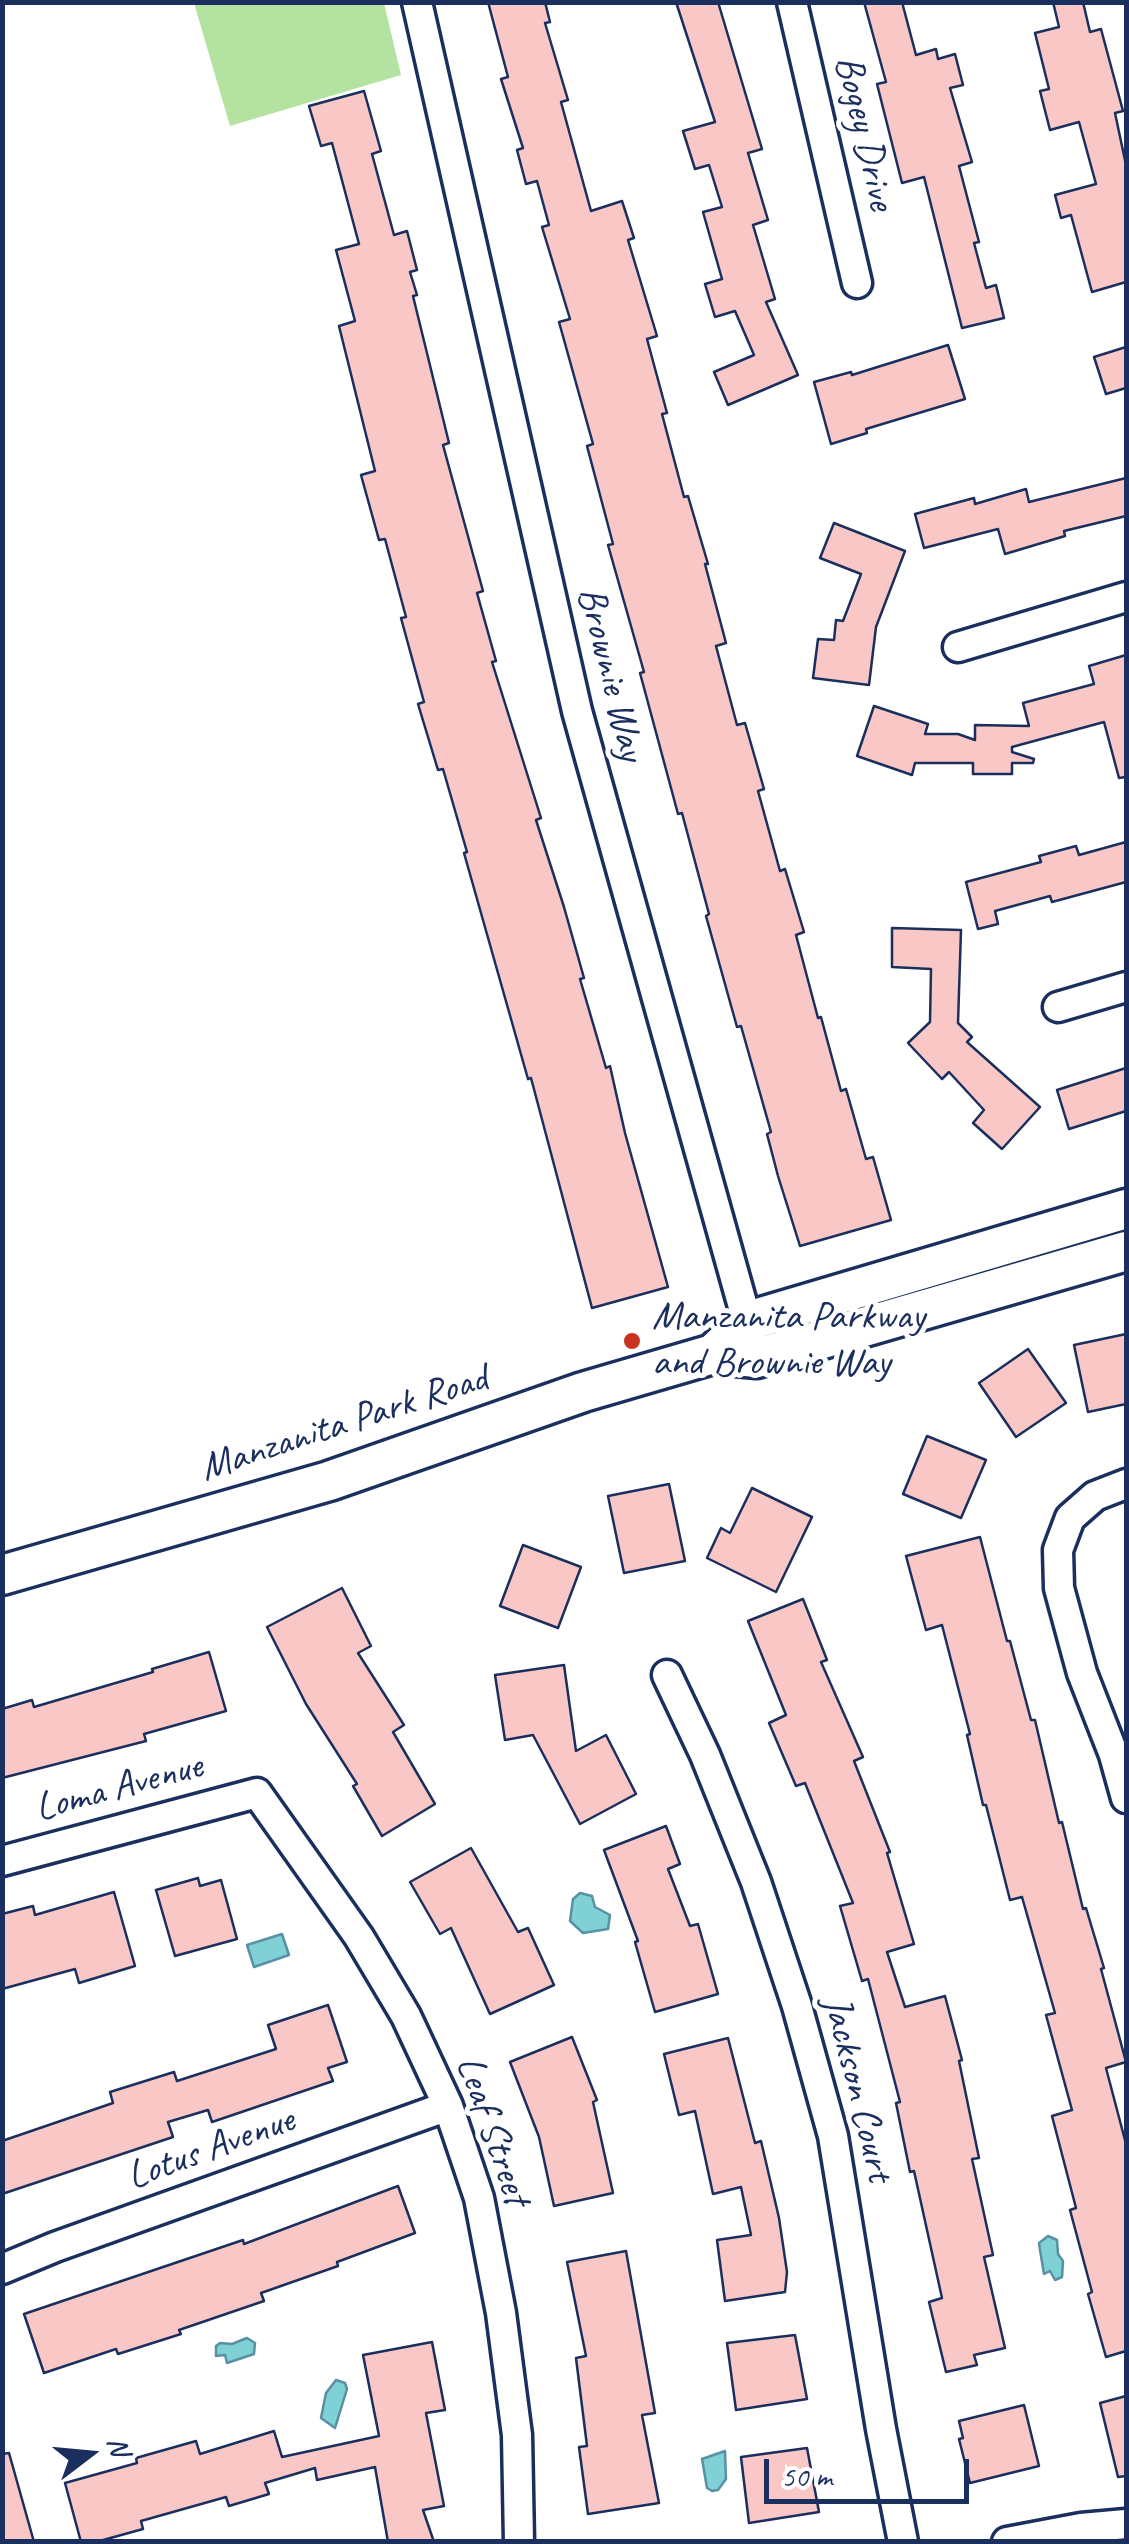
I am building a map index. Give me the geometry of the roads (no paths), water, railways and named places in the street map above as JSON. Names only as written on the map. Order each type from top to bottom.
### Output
[{"type":"street","name":"Brownie Way","points":[[417,2],[565,664],[604,817],[752,1340]]},
{"type":"street","name":"Bogey Drive","points":[[792,2],[856,282]]},
{"type":"street","points":[[958,647],[1126,597]]},
{"type":"street","points":[[1058,1007],[1126,987]]},
{"type":"street","name":"Manzanita Park Road","points":[[2,1575],[329,1481],[584,1392],[713,1354],[1126,1209]]},
{"type":"street","name":"Manzanita Park Road","points":[[752,1340],[1126,1251]]},
{"type":"street","points":[[1126,1484],[1095,1496],[1070,1518],[1058,1550],[1059,1588],[1082,1673],[1120,1753],[1126,1798]]},
{"type":"street","name":"Jackson Court","points":[[666,1675],[706,1755],[756,1882],[808,2043],[832,2136],[903,2542]]},
{"type":"street","name":"Loma Avenue","points":[[2,1861],[257,1793]]},
{"type":"street","name":"Leaf Street","points":[[257,1793],[360,1937],[406,2016],[448,2106],[479,2198],[501,2313],[516,2435],[519,2542]]},
{"type":"street","name":"Lotus Avenue","points":[[2,2268],[448,2106]]},
{"type":"street","points":[[1007,2542],[1126,2524]]},
{"type":"water","points":[[580,1893],[592,1896],[595,1907],[610,1915],[608,1929],[583,1933],[570,1921],[573,1899]]},
{"type":"water","points":[[282,1934],[289,1955],[254,1967],[247,1945]]},
{"type":"water","points":[[1048,2236],[1057,2240],[1063,2261],[1062,2277],[1055,2280],[1050,2271],[1044,2274],[1040,2250],[1039,2243]]},
{"type":"water","points":[[247,2338],[255,2343],[254,2354],[227,2363],[225,2355],[216,2356],[220,2343],[232,2344]]},
{"type":"water","points":[[336,2380],[345,2383],[347,2389],[335,2428],[321,2418],[326,2393]]},
{"type":"water","points":[[725,2451],[726,2479],[718,2490],[712,2491],[707,2488],[702,2459]]},
{"type":"place","name":"Manzanita Parkway and Brownie Way","points":[[632,1341]]}]
